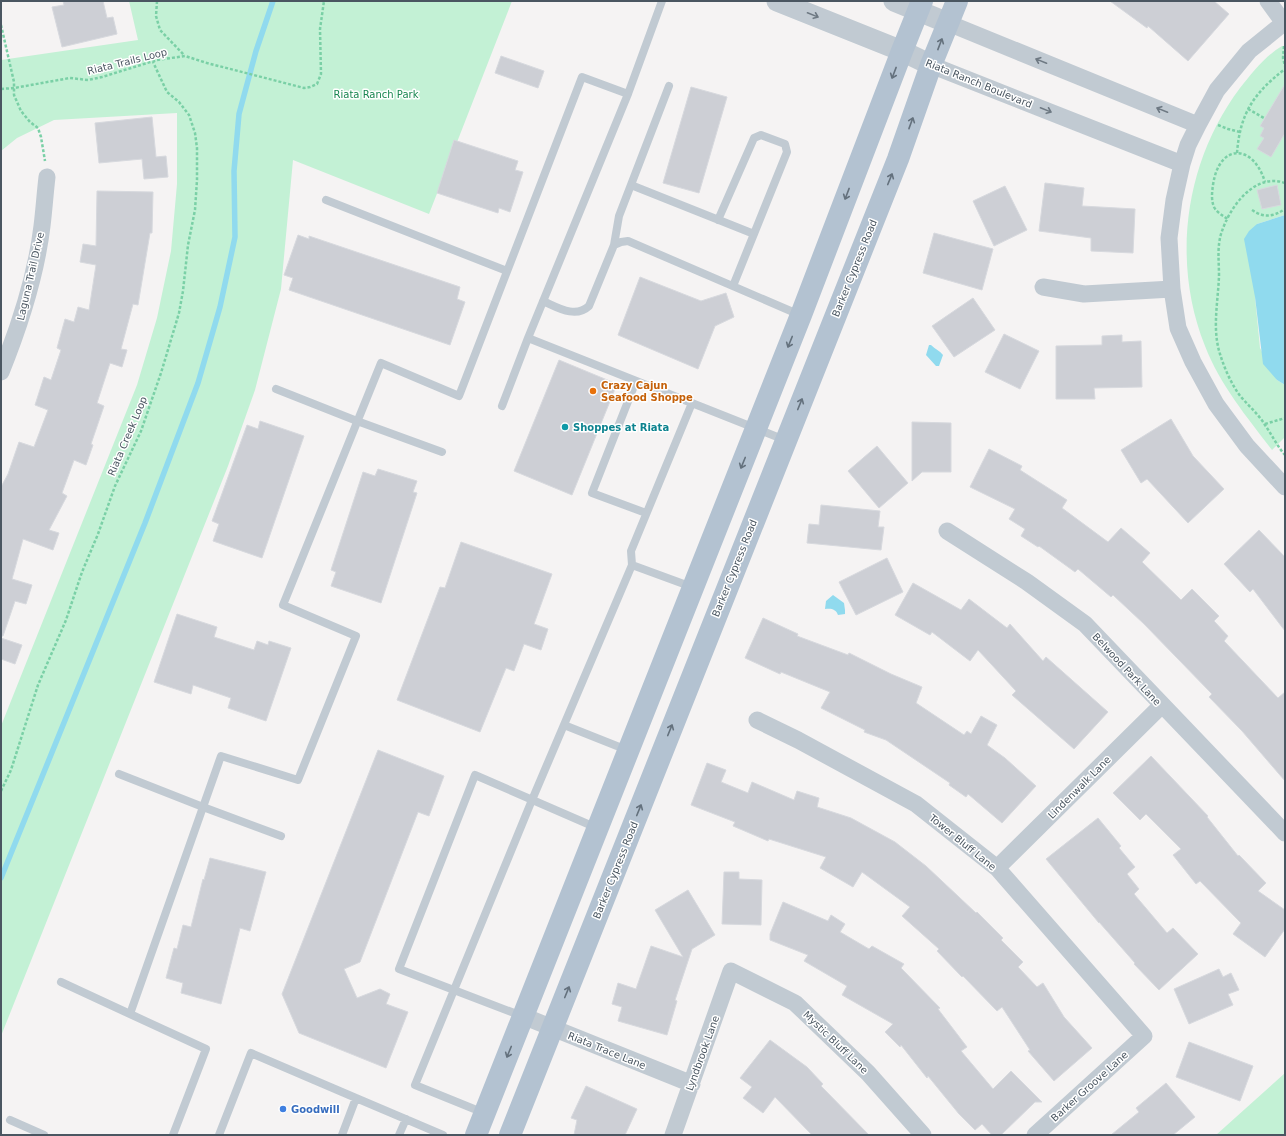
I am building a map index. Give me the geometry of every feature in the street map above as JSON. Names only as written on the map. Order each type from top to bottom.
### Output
[{"type":"main road","name":"Barker Cypress Road","points":[[510,1135],[898,159],[931,65],[957,1]]},
{"type":"main road","points":[[476,1135],[801,315],[920,6]]},
{"type":"main road","points":[[628,751],[656,766]]},
{"type":"street","name":"Riata Ranch Boulevard","points":[[777,1],[902,51],[931,65],[1182,164]]},
{"type":"street","points":[[894,1],[920,6],[948,23],[1198,124]]},
{"type":"street","points":[[1268,1],[1285,23],[1249,51],[1217,90],[1198,124],[1188,145],[1182,164],[1174,200],[1170,238],[1172,290],[1178,328],[1193,362],[1216,404],[1247,446],[1285,487]]},
{"type":"street","name":"Laguna Trail Drive","points":[[1,372],[17,332],[32,276],[42,228],[47,177]]},
{"type":"street","points":[[1044,287],[1084,294],[1172,290]]},
{"type":"street","name":"Belwood Park Lane","points":[[947,531],[1027,582],[1085,624],[1285,834]]},
{"type":"street","name":"Lindenwalk Lane","points":[[997,868],[1162,705]]},
{"type":"street","name":"Tower Bluff Lane","points":[[757,720],[798,740],[916,804],[997,868],[1144,1036]]},
{"type":"street","name":"Lyndbrook Lane","points":[[673,1135],[731,972]]},
{"type":"street","name":"Mystic Bluff Lane","points":[[731,972],[795,1003],[868,1073],[923,1135]]},
{"type":"street","name":"Riata Trace Lane","points":[[523,1016],[692,1084]]},
{"type":"street","name":"Barker Groove Lane","points":[[1035,1135],[1144,1036]]},
{"type":"lane","points":[[502,406],[528,338],[628,94],[662,1]]},
{"type":"lane","points":[[130,1014],[221,756],[298,780],[356,636],[283,605],[381,364],[459,396],[582,77],[628,94]]},
{"type":"lane","points":[[543,301],[565,311],[575,312],[584,310],[589,306],[614,245],[619,216],[669,86]]},
{"type":"lane","points":[[718,220],[754,138],[761,134],[785,144],[787,152],[733,286]]},
{"type":"lane","points":[[631,185],[754,234]]},
{"type":"lane","points":[[326,200],[507,271]]},
{"type":"lane","points":[[614,245],[628,241],[801,315]]},
{"type":"lane","points":[[528,338],[786,440]]},
{"type":"lane","points":[[636,381],[592,493],[646,513]]},
{"type":"lane","points":[[276,389],[442,452]]},
{"type":"lane","points":[[484,1113],[415,1085],[532,800],[632,565],[631,551],[692,403]]},
{"type":"lane","points":[[632,565],[693,588]]},
{"type":"lane","points":[[564,725],[628,751]]},
{"type":"lane","points":[[119,774],[280,836]]},
{"type":"lane","points":[[523,1016],[399,969],[475,775],[597,828]]},
{"type":"lane","points":[[60,982],[206,1049],[173,1135]]},
{"type":"lane","points":[[219,1135],[251,1053],[443,1135]]},
{"type":"lane","points":[[342,1135],[356,1098]]},
{"type":"lane","points":[[399,1135],[406,1119]]},
{"type":"lane","points":[[10,1120],[44,1135]]},
{"type":"path","points":[[157,1],[156,16],[160,30],[184,56],[304,88],[310,88],[317,84],[321,74],[320,29],[324,1]]},
{"type":"path","points":[[1,25],[14,82],[14,95],[21,111],[30,122],[38,128],[41,137],[47,177]]},
{"type":"path","points":[[1237,153],[1243,118],[1248,109],[1258,93],[1285,68],[1283,58],[1284,45]]},
{"type":"path","name":"Riata Trails Loop","points":[[1,89],[70,78],[88,80],[153,62],[184,56]]},
{"type":"path","name":"Riata Creek Loop","points":[[1,791],[10,770],[38,685],[66,620],[82,572],[98,534],[115,486],[141,430],[161,373],[179,313],[188,245],[195,210],[197,148],[195,133],[189,115],[180,102],[167,92],[153,62]]},
{"type":"path","points":[[1248,109],[1264,118]]},
{"type":"path","points":[[1217,124],[1240,132]]},
{"type":"path","points":[[1227,220],[1220,215],[1214,206],[1212,192],[1216,172],[1224,158],[1230,154],[1237,153],[1248,157],[1259,167],[1265,182]]},
{"type":"path","points":[[1285,183],[1272,180],[1250,189],[1235,207],[1227,220],[1221,233],[1218,251],[1219,274],[1216,328],[1219,352],[1238,393],[1265,424],[1285,455]]},
{"type":"path","points":[[1252,210],[1259,215],[1269,216],[1285,209]]},
{"type":"path","points":[[1265,424],[1285,418]]},
{"type":"green space","name":"Riata Ranch Park","points":[[129,1],[512,1],[429,214],[293,160],[281,289],[255,390],[228,466],[1,1036],[1,726],[137,385],[157,318],[171,251],[177,184],[177,113],[54,120],[17,138],[1,151],[1,60],[138,40]]},
{"type":"green space","points":[[1282,46],[1285,46],[1285,215],[1257,224],[1255,297],[1260,348],[1277,380],[1285,385],[1285,437],[1272,450],[1226,387],[1205,346],[1194,314],[1188,280],[1187,246],[1189,212],[1196,179],[1207,147],[1221,117],[1240,88],[1254,71],[1264,60]]},
{"type":"green space","points":[[1285,1073],[1285,1135],[1216,1135]]},
{"type":"water","points":[[1285,215],[1285,385],[1277,380],[1263,364],[1255,297],[1244,239],[1249,231],[1257,224]]},
{"type":"water","points":[[929,345],[943,355],[939,366],[936,366],[926,355]]},
{"type":"water","points":[[833,595],[844,603],[845,614],[838,615],[833,609],[825,609],[826,601]]},
{"type":"building","points":[[63,1],[103,1],[107,18],[113,17],[117,34],[62,47],[52,7],[64,5]]},
{"type":"building","points":[[1110,1],[1214,1],[1229,14],[1188,61],[1148,26],[1147,28]]},
{"type":"building","points":[[501,56],[544,71],[538,88],[495,73]]},
{"type":"building","points":[[1285,84],[1285,133],[1271,157],[1257,149],[1264,138],[1260,136],[1264,128],[1260,126]]},
{"type":"building","points":[[691,87],[727,97],[699,193],[663,183]]},
{"type":"building","points":[[152,117],[156,157],[166,156],[168,177],[144,179],[142,159],[99,163],[95,123]]},
{"type":"building","points":[[454,140],[518,161],[515,170],[523,172],[510,212],[499,208],[498,213],[437,193]]},
{"type":"building","points":[[1045,183],[1084,188],[1082,206],[1135,209],[1133,253],[1091,251],[1091,238],[1039,231]]},
{"type":"building","points":[[1277,185],[1281,205],[1262,209],[1257,190]]},
{"type":"building","points":[[1005,186],[1027,230],[994,246],[973,201]]},
{"type":"building","points":[[97,191],[153,192],[152,233],[150,233],[138,305],[133,304],[121,349],[127,350],[122,367],[110,363],[97,403],[104,406],[91,444],[93,445],[86,465],[74,460],[62,493],[67,496],[49,530],[59,533],[53,550],[23,539],[12,579],[32,585],[26,604],[15,601],[3,636],[1,636],[1,487],[8,474],[19,442],[34,447],[48,410],[35,405],[44,377],[51,380],[61,350],[57,348],[65,319],[74,322],[78,307],[89,310],[96,265],[80,262],[83,244],[96,246]]},
{"type":"building","points":[[934,233],[993,249],[982,290],[923,273]]},
{"type":"building","points":[[298,235],[309,239],[309,236],[460,287],[457,299],[465,302],[450,345],[289,290],[293,278],[284,275]]},
{"type":"building","points":[[640,277],[701,301],[726,293],[734,317],[715,326],[698,369],[618,335]]},
{"type":"building","points":[[973,298],[995,330],[954,357],[932,326]]},
{"type":"building","points":[[1004,334],[1039,351],[1020,389],[985,372]]},
{"type":"building","points":[[1122,335],[1122,342],[1141,341],[1142,387],[1094,388],[1095,399],[1056,399],[1056,346],[1102,345],[1102,336]]},
{"type":"building","name":"Shoppes at Riata","points":[[559,360],[617,384],[572,495],[514,471]]},
{"type":"building","points":[[1171,419],[1193,456],[1224,489],[1188,523],[1147,479],[1141,483],[1121,450]]},
{"type":"building","points":[[260,421],[304,436],[262,558],[213,541],[219,524],[212,521],[247,425],[258,429]]},
{"type":"building","points":[[912,422],[951,423],[951,472],[922,472],[912,481]]},
{"type":"building","points":[[877,446],[908,483],[879,508],[848,471]]},
{"type":"building","points":[[989,449],[1022,466],[1020,470],[1067,500],[1062,508],[1108,542],[1121,528],[1150,553],[1142,562],[1181,600],[1192,589],[1219,616],[1214,621],[1228,636],[1224,641],[1278,698],[1285,692],[1285,781],[1242,731],[1209,697],[1212,694],[1144,624],[1113,595],[1111,597],[1078,569],[1075,572],[1039,546],[1038,547],[1021,536],[1025,529],[1009,519],[1015,509],[970,487]]},
{"type":"building","points":[[378,469],[417,481],[413,492],[417,493],[381,603],[331,586],[336,572],[331,570],[363,472],[375,476]]},
{"type":"building","points":[[821,505],[880,511],[878,527],[884,527],[881,550],[807,543],[809,524],[819,525]]},
{"type":"building","points":[[1259,530],[1285,557],[1285,631],[1253,589],[1250,592],[1224,564]]},
{"type":"building","points":[[461,542],[552,574],[534,624],[548,629],[541,650],[524,644],[514,671],[506,668],[480,732],[397,700],[440,587],[445,588]]},
{"type":"building","points":[[887,558],[903,592],[856,615],[839,582]]},
{"type":"building","points":[[913,583],[961,610],[969,599],[1007,628],[1010,624],[1043,661],[1046,657],[1108,712],[1074,749],[1012,695],[1016,691],[978,650],[970,661],[932,632],[930,635],[895,615]]},
{"type":"building","points":[[177,614],[217,627],[214,637],[254,650],[257,641],[268,645],[269,641],[291,648],[266,721],[228,708],[231,698],[193,685],[191,694],[154,682]]},
{"type":"building","points":[[763,618],[798,634],[797,636],[848,655],[849,653],[891,674],[922,687],[916,703],[964,735],[967,731],[971,734],[981,716],[997,725],[987,745],[1005,758],[1036,786],[1002,823],[968,794],[966,797],[949,785],[950,783],[886,740],[864,732],[865,730],[821,708],[830,692],[781,672],[780,674],[745,658]]},
{"type":"building","points":[[1,638],[22,645],[15,664],[1,659]]},
{"type":"building","points":[[378,750],[444,776],[429,816],[418,812],[360,962],[344,969],[357,998],[380,989],[390,994],[386,1004],[408,1012],[386,1068],[299,1033],[282,994]]},
{"type":"building","points":[[1151,756],[1208,816],[1207,817],[1238,856],[1239,855],[1266,883],[1258,891],[1285,910],[1285,929],[1265,957],[1233,934],[1241,923],[1200,881],[1196,884],[1173,855],[1181,849],[1146,814],[1140,820],[1113,793]]},
{"type":"building","points":[[707,763],[726,770],[721,782],[748,793],[752,782],[794,800],[797,791],[819,798],[817,807],[851,818],[895,842],[926,866],[976,913],[977,912],[1003,938],[1001,940],[1023,962],[1018,967],[1037,987],[1043,983],[1064,1017],[1092,1048],[1054,1081],[1028,1051],[1030,1050],[1002,1007],[997,1011],[937,951],[939,949],[902,916],[910,907],[862,872],[853,887],[820,868],[826,857],[769,839],[768,841],[733,826],[735,822],[691,805]]},
{"type":"building","points":[[1098,818],[1121,846],[1119,848],[1135,867],[1127,874],[1139,889],[1134,894],[1167,933],[1173,928],[1198,954],[1159,990],[1134,964],[1135,963],[1099,923],[1046,859]]},
{"type":"building","points":[[210,858],[266,872],[250,931],[240,928],[221,1004],[181,993],[183,983],[166,978],[174,948],[177,949],[183,925],[191,927]]},
{"type":"building","points":[[724,872],[739,872],[739,879],[762,880],[761,925],[722,924]]},
{"type":"building","points":[[688,890],[715,935],[692,949],[675,1000],[677,1001],[667,1035],[618,1021],[622,1007],[612,1004],[618,983],[636,989],[651,946],[683,957],[655,910]]},
{"type":"building","points":[[783,902],[828,921],[831,915],[845,924],[840,932],[869,949],[872,946],[904,964],[901,968],[940,1008],[938,1009],[967,1047],[961,1051],[993,1089],[1011,1071],[1042,1102],[1035,1102],[1001,1135],[992,1135],[982,1124],[975,1130],[959,1114],[928,1076],[927,1078],[901,1045],[900,1047],[885,1032],[893,1024],[842,995],[847,986],[804,961],[808,955],[770,940],[770,934]]},
{"type":"building","points":[[1219,969],[1223,977],[1231,973],[1239,990],[1228,994],[1233,1005],[1189,1024],[1174,989]]},
{"type":"building","points":[[770,1040],[807,1067],[823,1084],[821,1086],[869,1135],[812,1135],[775,1097],[763,1113],[743,1098],[752,1087],[740,1078]]},
{"type":"building","points":[[1189,1042],[1253,1066],[1240,1101],[1176,1077]]},
{"type":"building","points":[[1166,1083],[1195,1117],[1173,1135],[1111,1135],[1139,1112],[1136,1108]]},
{"type":"building","points":[[586,1086],[637,1109],[625,1135],[574,1135],[577,1120],[571,1118]]},
{"type":"waterway","points":[[1,878],[145,523],[198,383],[220,307],[235,237],[234,171],[239,114],[256,51],[273,1]]},
{"type":"place","name":"Crazy Cajun Seafood Shoppe","points":[[593,391]]},
{"type":"place","name":"Shoppes at Riata","points":[[565,427]]},
{"type":"place","name":"Goodwill","points":[[283,1109]]}]
